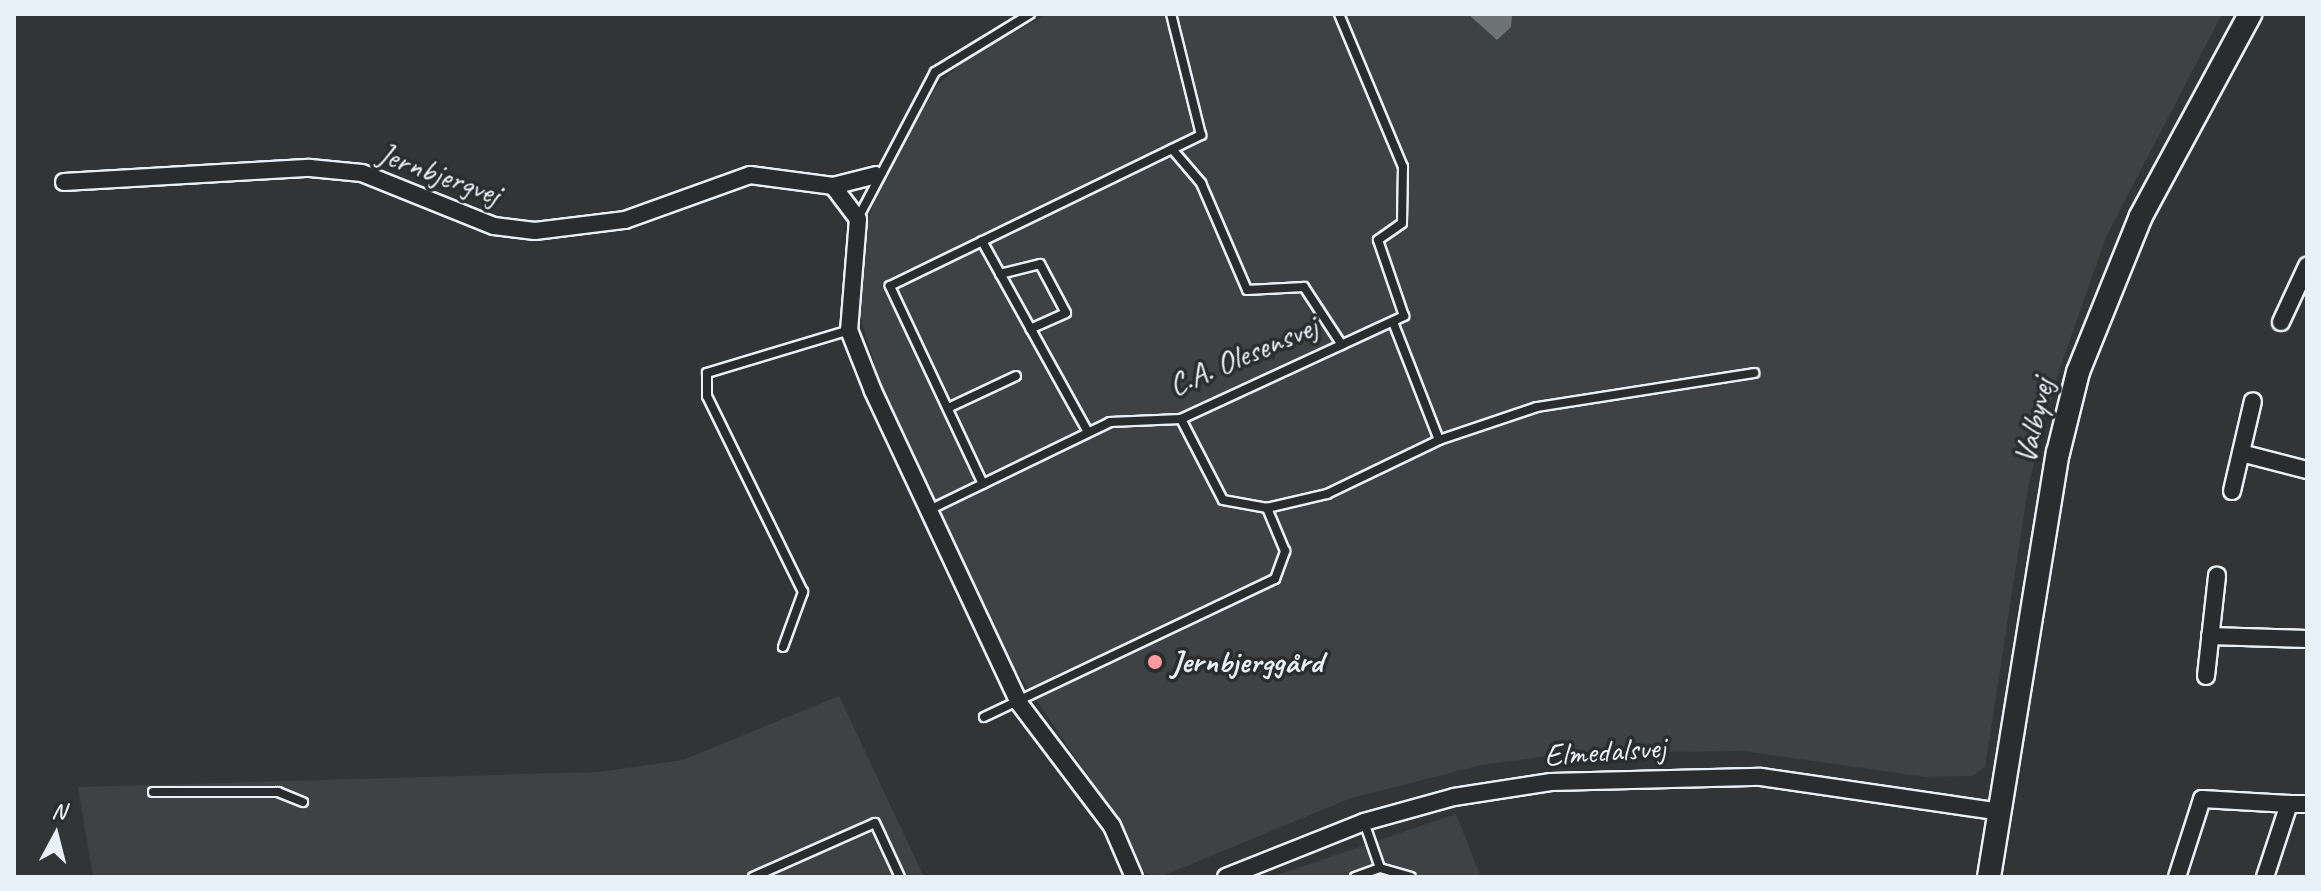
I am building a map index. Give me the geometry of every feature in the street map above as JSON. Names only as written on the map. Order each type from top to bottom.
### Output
[{"type":"street","name":"Valbyvej","points":[[1989,877],[2078,372],[2141,216],[2250,14]]},
{"type":"street","name":"Jernbjergvej","points":[[64,182],[310,168],[362,173],[494,226],[535,231],[625,220],[750,175],[833,186],[876,175]]},
{"type":"street","points":[[833,186],[858,219],[849,330],[926,512],[1019,703],[1112,826],[1134,877]]},
{"type":"street","points":[[2281,322],[2305,276]]},
{"type":"street","points":[[2232,491],[2253,401]]},
{"type":"street","points":[[2241,453],[2307,470]]},
{"type":"street","points":[[2206,676],[2217,576]]},
{"type":"street","points":[[2210,636],[2307,639]]},
{"type":"street","name":"Elmedalsvej","points":[[1226,877],[1364,822],[1454,797],[1661,775],[1761,777],[2000,812]]},
{"type":"street","points":[[2177,877],[2202,799],[2307,804]]},
{"type":"street","points":[[2265,877],[2289,804]]},
{"type":"lane","points":[[858,219],[876,175],[935,72],[1030,14]]},
{"type":"lane","points":[[983,484],[890,286],[1201,135],[1171,14]]},
{"type":"lane","name":"C.A. Olesensvej","points":[[926,512],[1110,422],[1181,419],[1404,316],[1378,240],[1402,223],[1403,167],[1339,14]]},
{"type":"lane","points":[[1172,149],[1201,183],[1247,290],[1304,287],[1342,345]]},
{"type":"lane","points":[[982,241],[1088,432]]},
{"type":"lane","points":[[1000,274],[1040,264],[1066,313],[1030,329]]},
{"type":"lane","points":[[1393,322],[1439,440]]},
{"type":"lane","points":[[783,647],[803,592],[707,396],[707,373],[849,330]]},
{"type":"lane","points":[[1181,419],[1223,500],[1267,508],[1327,494],[1439,440],[1537,407],[1754,373]]},
{"type":"lane","points":[[948,408],[1016,376]]},
{"type":"lane","points":[[984,717],[1275,579],[1285,551],[1267,508]]},
{"type":"lane","points":[[153,792],[278,792],[303,802]]},
{"type":"lane","points":[[1364,822],[1380,868]]},
{"type":"lane","points":[[758,876],[875,823],[900,877]]},
{"type":"lane","points":[[1355,877],[1380,868],[1411,877]]},
{"type":"shaded area","points":[[1048,14],[2222,14],[2106,237],[2059,371],[2029,482],[1985,767],[1972,776],[1926,777],[1743,751],[1570,753],[1481,765],[1351,798],[1160,877],[1145,873],[1114,814],[1003,651],[886,401],[857,306],[861,241],[882,179],[937,86],[967,58]]},
{"type":"shaded area","points":[[1468,14],[1512,14],[1511,27],[1497,40]]},
{"type":"shaded area","points":[[839,696],[924,877],[93,877],[78,787],[599,772],[683,760]]},
{"type":"shaded area","points":[[1456,814],[1481,877],[1271,877]]},
{"type":"place","name":"Jernbjerggård","points":[[1155,662]]}]
